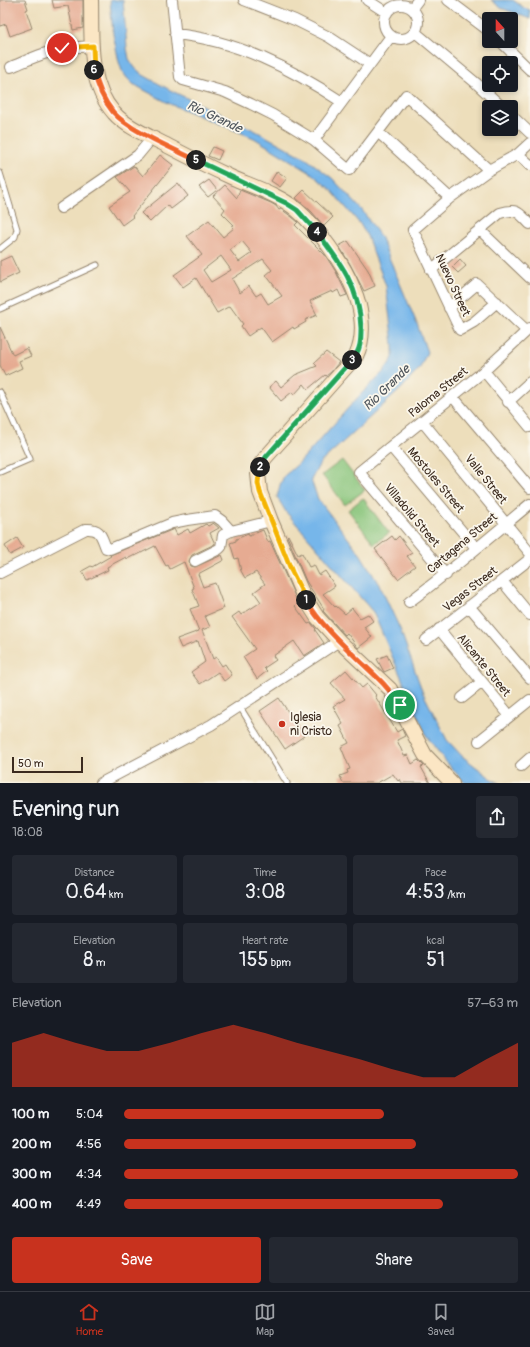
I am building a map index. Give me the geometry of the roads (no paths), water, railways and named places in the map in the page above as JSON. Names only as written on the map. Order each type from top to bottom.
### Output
[{"type":"main road","points":[[91,0],[93,66],[96,78],[108,105],[114,113],[121,120],[152,138],[223,174],[286,203],[297,210],[313,227],[330,249],[347,276],[356,294],[361,321],[361,342],[356,356],[266,457],[260,465],[258,483],[270,520],[303,595],[317,617],[340,642],[390,689],[426,755],[452,783]]},
{"type":"street","points":[[172,0],[180,77],[183,80],[225,92],[273,115],[314,140],[349,170],[406,95],[489,170]]},
{"type":"street","points":[[244,0],[295,20],[328,37],[370,64]]},
{"type":"street","points":[[367,0],[387,12]]},
{"type":"street","points":[[448,0],[482,26]]},
{"type":"street","points":[[415,4],[418,25],[415,32],[410,37],[403,39],[391,36],[385,27],[384,20],[387,12],[393,7],[400,5],[415,4]]},
{"type":"street","points":[[415,32],[476,82],[495,100]]},
{"type":"street","points":[[175,34],[208,39],[266,59],[299,76],[342,102]]},
{"type":"street","points":[[314,140],[391,36]]},
{"type":"street","points":[[11,67],[40,54],[62,48],[93,46]]},
{"type":"street","points":[[507,48],[530,70]]},
{"type":"street","points":[[518,122],[530,133]]},
{"type":"street","points":[[378,132],[450,198],[489,170],[518,154],[530,143]]},
{"type":"street","points":[[60,208],[138,155],[152,138]]},
{"type":"street","points":[[518,154],[530,165]]},
{"type":"street","name":"Nuevo Street","points":[[450,198],[413,230],[431,270],[460,330],[474,322],[497,302]]},
{"type":"street","points":[[431,270],[500,213],[510,210],[517,212],[530,224]]},
{"type":"street","points":[[480,230],[530,278]]},
{"type":"street","points":[[449,308],[477,284],[529,329]]},
{"type":"street","name":"Paloma Street","points":[[359,472],[484,371],[529,329]]},
{"type":"street","points":[[484,371],[530,427]]},
{"type":"street","points":[[508,402],[530,382]]},
{"type":"street","points":[[453,397],[530,488]]},
{"type":"street","name":"Valle Street","points":[[422,421],[530,553]]},
{"type":"street","name":"Mostoles Street","points":[[391,447],[476,548]]},
{"type":"street","name":"Villadolid Street","points":[[359,472],[446,575]]},
{"type":"street","name":"Cartagena Street","points":[[409,602],[446,575],[476,548],[530,504]]},
{"type":"street","points":[[0,573],[86,529],[94,529],[100,533],[106,548],[110,549],[172,523],[187,520],[215,516],[232,531]]},
{"type":"street","points":[[195,561],[219,549],[221,547],[223,534],[270,520]]},
{"type":"street","name":"Vegas Street","points":[[426,640],[530,559]]},
{"type":"street","points":[[502,581],[530,615]]},
{"type":"street","points":[[469,606],[530,678]]},
{"type":"street","name":"Alicante Street","points":[[439,629],[510,716]]},
{"type":"street","points":[[101,783],[211,725],[340,642]]},
{"type":"street","points":[[462,698],[482,682]]},
{"type":"street","points":[[479,741],[530,700]]},
{"type":"street","points":[[521,766],[530,758]]},
{"type":"lane","points":[[0,173],[17,229],[16,237],[0,249]]},
{"type":"lane","points":[[0,309],[97,265]]},
{"type":"lane","points":[[0,392],[30,459],[0,472]]},
{"type":"lane","points":[[240,707],[287,783]]},
{"type":"water","name":"Rio Grande","points":[[110,0],[123,0],[129,59],[135,68],[143,75],[172,91],[254,130],[304,157],[332,178],[362,210],[380,236],[417,324],[427,352],[420,368],[402,388],[320,463],[311,480],[318,499],[361,555],[381,588],[400,629],[423,693],[447,740],[462,756],[493,780],[500,783],[465,783],[447,763],[427,737],[373,612],[286,512],[277,497],[284,476],[298,464],[360,395],[384,371],[393,358],[393,345],[386,286],[367,236],[360,224],[331,190],[311,173],[254,138],[170,104],[133,84],[122,71],[119,62],[113,34]]},
{"type":"water","points":[[491,0],[513,0],[524,8],[530,10],[530,19],[518,14],[518,12],[512,12],[501,8]]},
{"type":"place","name":"Iglesia ni Cristo","points":[[282,724]]}]
